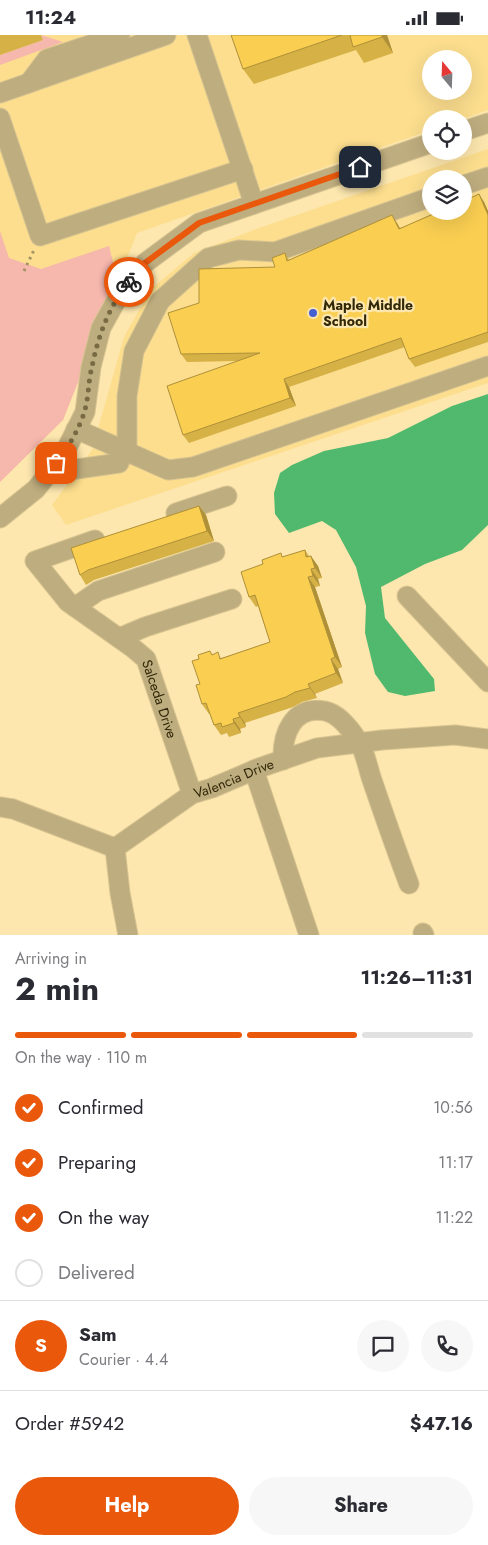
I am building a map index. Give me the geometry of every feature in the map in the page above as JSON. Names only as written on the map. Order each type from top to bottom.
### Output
[{"type":"street","points":[[29,83],[47,59],[120,35]]},
{"type":"street","points":[[0,93],[166,35]]},
{"type":"street","points":[[197,35],[254,204]]},
{"type":"street","points":[[0,118],[40,236],[243,169]]},
{"type":"street","points":[[472,128],[488,123]]},
{"type":"street","points":[[0,518],[36,489],[64,454],[85,412],[92,367],[102,328],[121,292],[145,263],[199,223],[422,146]]},
{"type":"street","points":[[472,182],[488,177]]},
{"type":"street","points":[[49,473],[119,463],[127,445],[127,396],[134,351],[160,301],[208,258],[239,250],[275,252],[422,200]]},
{"type":"street","points":[[76,429],[168,470],[193,467],[488,366]]},
{"type":"street","points":[[163,518],[227,496]]},
{"type":"street","name":"Salceda Drive","points":[[108,536],[35,561],[68,603],[146,659],[192,794]]},
{"type":"street","points":[[75,607],[98,591],[215,553]]},
{"type":"street","points":[[407,596],[488,683]]},
{"type":"street","points":[[119,638],[145,627],[232,599]]},
{"type":"street","points":[[283,760],[282,747],[286,733],[295,719],[308,712],[326,711],[343,722],[360,743],[387,827],[409,885]]},
{"type":"street","name":"Valencia Drive","points":[[115,848],[192,794],[317,748],[455,735],[488,739]]},
{"type":"street","points":[[254,770],[309,935]]},
{"type":"street","points":[[0,807],[14,809],[115,848],[120,893],[128,935]]},
{"type":"path","points":[[24,271],[40,236]]},
{"type":"shaded area","points":[[0,35],[488,35],[488,110],[472,116],[472,110],[422,110],[422,133],[137,233],[63,420],[0,482]]},
{"type":"shaded area","points":[[41,35],[63,42],[0,65],[0,55],[43,40]]},
{"type":"shaded area","name":"Maple Middle School","points":[[488,149],[488,383],[66,525],[52,505],[92,450],[124,337],[151,289],[194,253],[256,229],[422,172],[422,220],[472,220],[472,170],[427,170],[456,160],[472,160],[472,155]]},
{"type":"shaded area","points":[[0,231],[9,258],[41,269],[109,246],[113,262],[121,274],[63,420],[0,482]]},
{"type":"shaded area","points":[[488,394],[488,525],[462,550],[425,564],[381,587],[385,618],[434,679],[435,691],[405,696],[388,692],[375,674],[365,633],[366,606],[356,567],[336,530],[322,521],[289,533],[275,514],[274,493],[280,473],[292,465],[324,451],[388,438],[452,406]]},
{"type":"building","points":[[231,35],[342,35],[243,69]]},
{"type":"building","points":[[350,35],[382,35],[382,37],[353,47]]},
{"type":"building","points":[[479,194],[488,215],[488,332],[409,359],[401,338],[284,379],[290,398],[183,435],[167,386],[260,353],[181,354],[168,313],[199,303],[199,269],[275,267],[272,258],[285,253],[287,261],[392,215],[399,229],[422,219],[472,220],[472,197]]},
{"type":"building","points":[[199,506],[207,531],[88,570],[80,575],[71,548]]},
{"type":"building","points":[[305,550],[306,557],[311,556],[315,568],[311,569],[313,576],[308,577],[335,657],[331,659],[336,673],[308,684],[310,688],[238,713],[240,717],[233,719],[234,723],[222,727],[221,723],[214,725],[206,703],[202,704],[196,685],[200,684],[192,661],[199,659],[198,655],[210,651],[212,655],[218,652],[220,659],[270,642],[255,595],[249,597],[241,572],[263,564],[262,560],[281,553],[282,557]]},
{"type":"way so far","points":[[56,463],[64,454],[85,412],[92,367],[102,328],[121,292],[129,282]]},
{"type":"place","name":"Maple Middle School","points":[[313,313]]},
{"type":"route","points":[[129,282],[145,263],[199,223],[360,167]]}]
